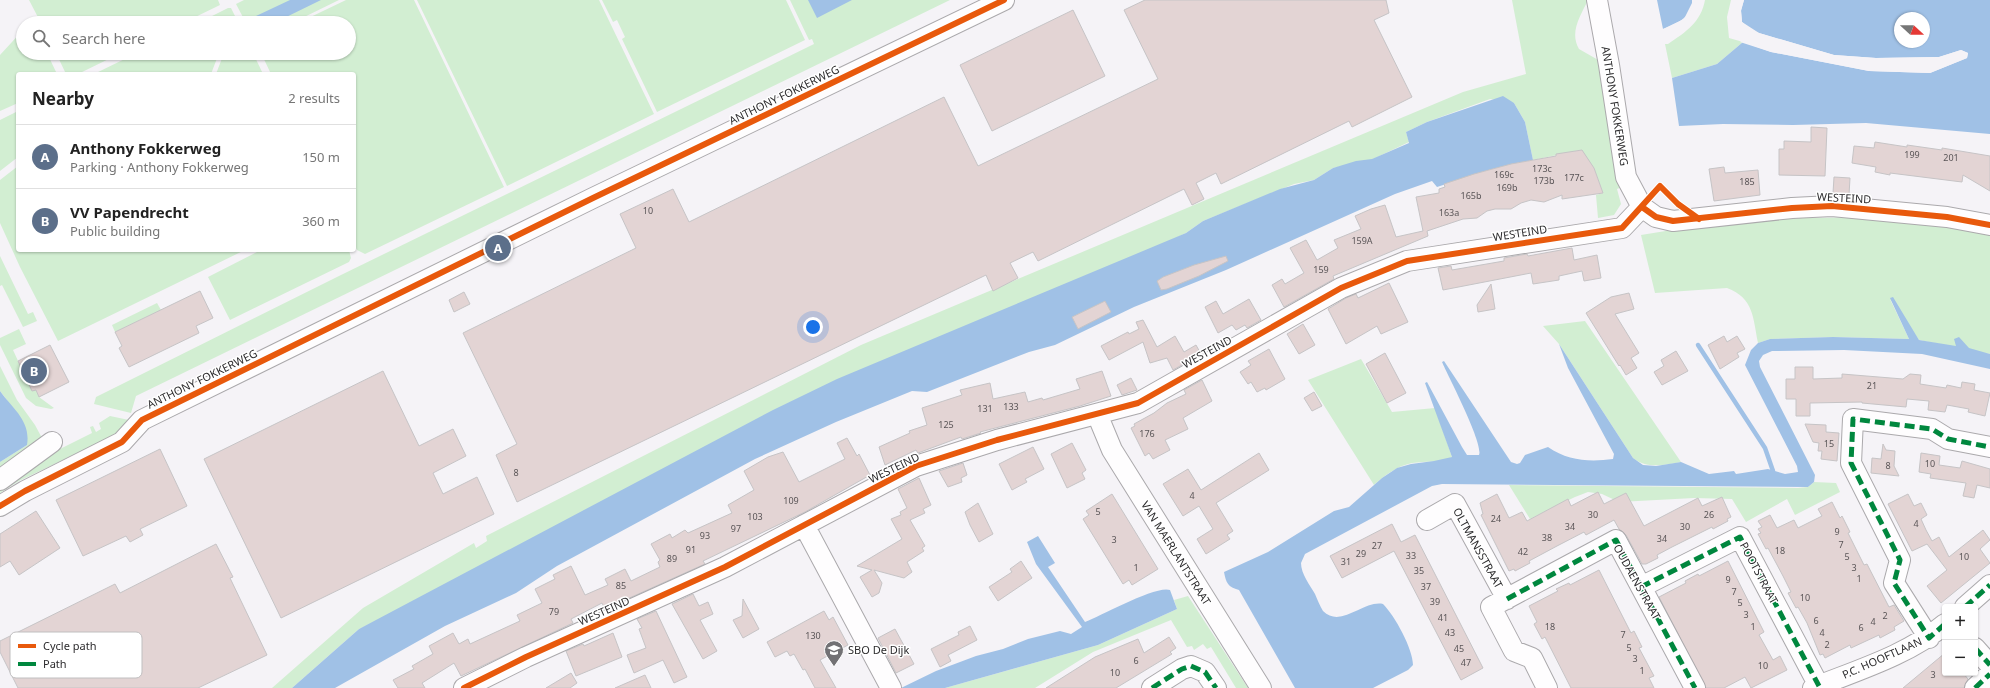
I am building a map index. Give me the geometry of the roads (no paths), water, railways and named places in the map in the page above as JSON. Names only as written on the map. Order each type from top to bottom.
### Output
[{"type":"street","name":"ANTHONY FOKKERWEG","points":[[0,506],[24,491],[122,442],[142,420],[587,201],[1004,0]]},
{"type":"street","name":"ANTHONY FOKKERWEG","points":[[1597,0],[1609,65],[1626,177],[1642,208]]},
{"type":"street","name":"WESTEIND","points":[[464,688],[526,657],[725,567],[916,466],[997,440],[1138,402],[1341,288],[1407,261],[1622,228],[1642,208],[1656,217],[1673,221],[1792,208],[1832,206],[1947,217],[1990,225]]},
{"type":"street","name":"VAN MAERLANTSTRAAT","points":[[1097,414],[1112,450],[1261,688]]},
{"type":"street","points":[[1929,638],[1894,583],[1900,560],[1851,463],[1852,419],[1932,429],[1948,439],[1990,447]]},
{"type":"street","points":[[0,480],[52,442]]},
{"type":"street","name":"OLTMANSSTRAAT","points":[[1427,520],[1455,504],[1507,599],[1491,607],[1514,650],[1532,658],[1547,688]]},
{"type":"street","points":[[804,525],[891,688]]},
{"type":"street","name":"POOTSTRAAT","points":[[1641,587],[1740,537],[1816,687]]},
{"type":"street","name":"OUDAENSTRAAT","points":[[1507,599],[1616,540],[1695,688]]},
{"type":"street","points":[[1967,604],[1990,584]]},
{"type":"street","name":"P.C. HOOFTLAAN","points":[[1816,687],[1886,658],[1929,638],[1942,627]]},
{"type":"street","points":[[1978,651],[1990,665]]},
{"type":"street","points":[[1152,688],[1182,669],[1191,666],[1205,672],[1216,688]]},
{"type":"street","points":[[1975,688],[1990,674]]},
{"type":"water","points":[[290,0],[321,0],[288,16],[256,16]]},
{"type":"water","points":[[808,0],[852,0],[817,18]]},
{"type":"water","points":[[1657,0],[1692,0],[1692,6],[1690,11],[1683,19],[1663,29]]},
{"type":"water","points":[[1744,0],[1990,0],[1990,134],[1866,123],[1793,125],[1723,124],[1679,126],[1672,78],[1717,64],[1743,42],[1771,52],[1869,71],[1930,73],[1967,58],[1968,53],[1961,50],[1939,57],[1876,58],[1834,55],[1759,33],[1742,22],[1741,10]]},
{"type":"water","points":[[1503,96],[1514,103],[1525,122],[1533,160],[1489,170],[1437,187],[1432,181],[1395,194],[1226,270],[1134,307],[1055,345],[1029,352],[927,392],[912,391],[836,422],[755,459],[557,566],[516,593],[445,626],[335,688],[292,688],[359,629],[773,410],[837,379],[1186,233],[1203,221],[1280,189],[1314,180],[1333,168],[1356,161],[1372,159],[1409,143],[1406,132],[1427,122]]},
{"type":"water","points":[[1893,297],[1919,340],[1956,346],[1954,339],[1959,337],[1969,348],[1990,354],[1990,369],[1922,354],[1844,350],[1772,351],[1763,355],[1759,361],[1760,367],[1815,475],[1814,482],[1808,487],[1442,484],[1432,486],[1305,554],[1301,563],[1302,571],[1323,611],[1330,616],[1337,617],[1345,616],[1375,604],[1383,604],[1393,616],[1407,642],[1413,665],[1408,670],[1373,688],[1295,688],[1239,590],[1230,586],[1227,582],[1224,572],[1268,552],[1334,511],[1349,507],[1382,478],[1397,468],[1452,457],[1425,383],[1427,382],[1467,455],[1479,455],[1479,448],[1471,424],[1442,362],[1444,361],[1511,462],[1517,464],[1520,463],[1525,455],[1548,447],[1571,458],[1588,460],[1613,459],[1614,454],[1568,368],[1559,344],[1633,458],[1643,465],[1656,466],[1681,462],[1709,474],[1734,471],[1736,474],[1768,469],[1785,474],[1798,472],[1797,466],[1745,365],[1751,350],[1758,343],[1770,339],[1833,337],[1909,339],[1890,298]]},
{"type":"water","points":[[0,391],[24,422],[28,437],[27,445],[0,462]]},
{"type":"water","points":[[1038,536],[1055,563],[1048,567],[1085,622],[1141,596],[1163,590],[1170,590],[1177,609],[1098,645],[945,688],[901,688],[936,671],[976,656],[1003,649],[1028,639],[1060,631],[1071,634],[1082,627],[1036,564],[1027,542]]},
{"type":"waterway","points":[[1698,345],[1765,448],[1773,471]]},
{"type":"place","name":"Anthony Fokkerweg","points":[[498,248]]},
{"type":"place","name":"VV Papendrecht","points":[[34,371]]},
{"type":"place","name":"SBO De Dijk","points":[[834,667]]}]
